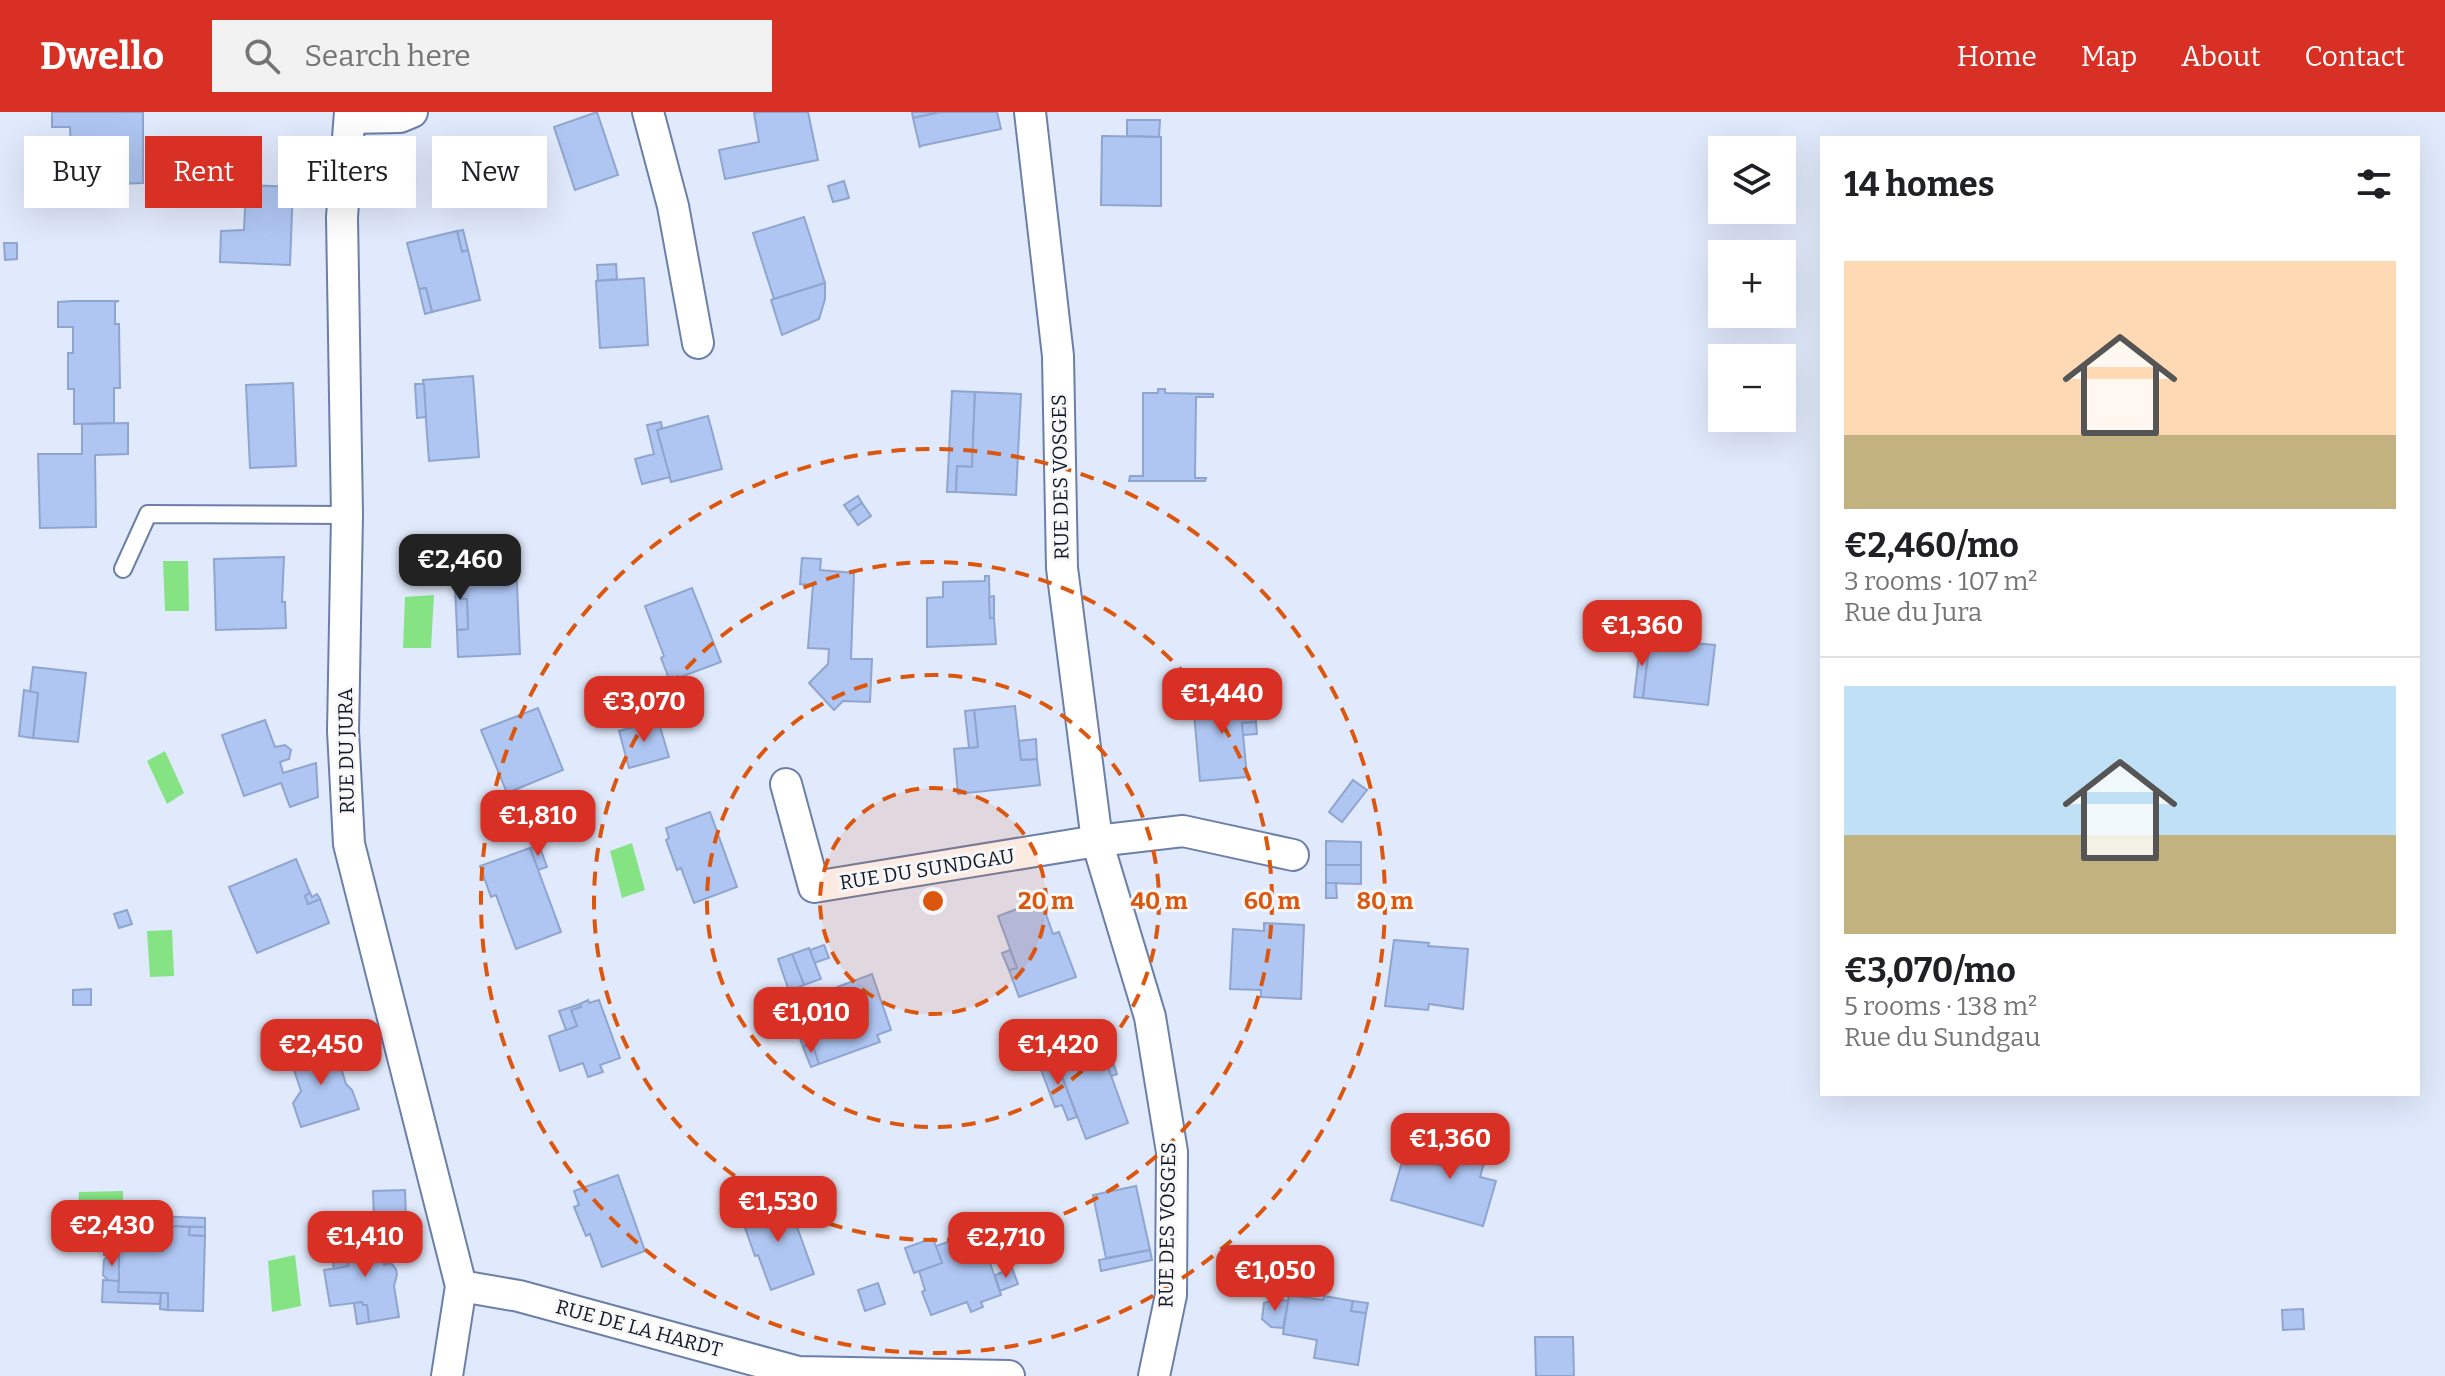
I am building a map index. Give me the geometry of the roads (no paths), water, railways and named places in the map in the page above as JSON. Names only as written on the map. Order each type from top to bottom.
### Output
[{"type":"street","points":[[350,115],[400,117],[412,112]]},
{"type":"street","points":[[648,112],[673,206],[698,343]]},
{"type":"street","name":"RUE DES VOSGES","points":[[1030,112],[1058,356],[1062,568],[1097,841],[1150,1017],[1172,1152],[1171,1295],[1154,1376]]},
{"type":"street","name":"RUE DU JURA","points":[[350,115],[342,217],[347,515],[343,731],[349,844],[461,1286],[447,1376]]},
{"type":"street","name":"RUE DU SUNDGAU","points":[[786,784],[814,887],[1097,841]]},
{"type":"street","points":[[1097,841],[1183,831],[1293,855]]},
{"type":"street","name":"RUE DE LA HARDT","points":[[461,1286],[519,1296],[798,1372],[1009,1376]]},
{"type":"lane","points":[[123,569],[148,514],[347,515]]}]
